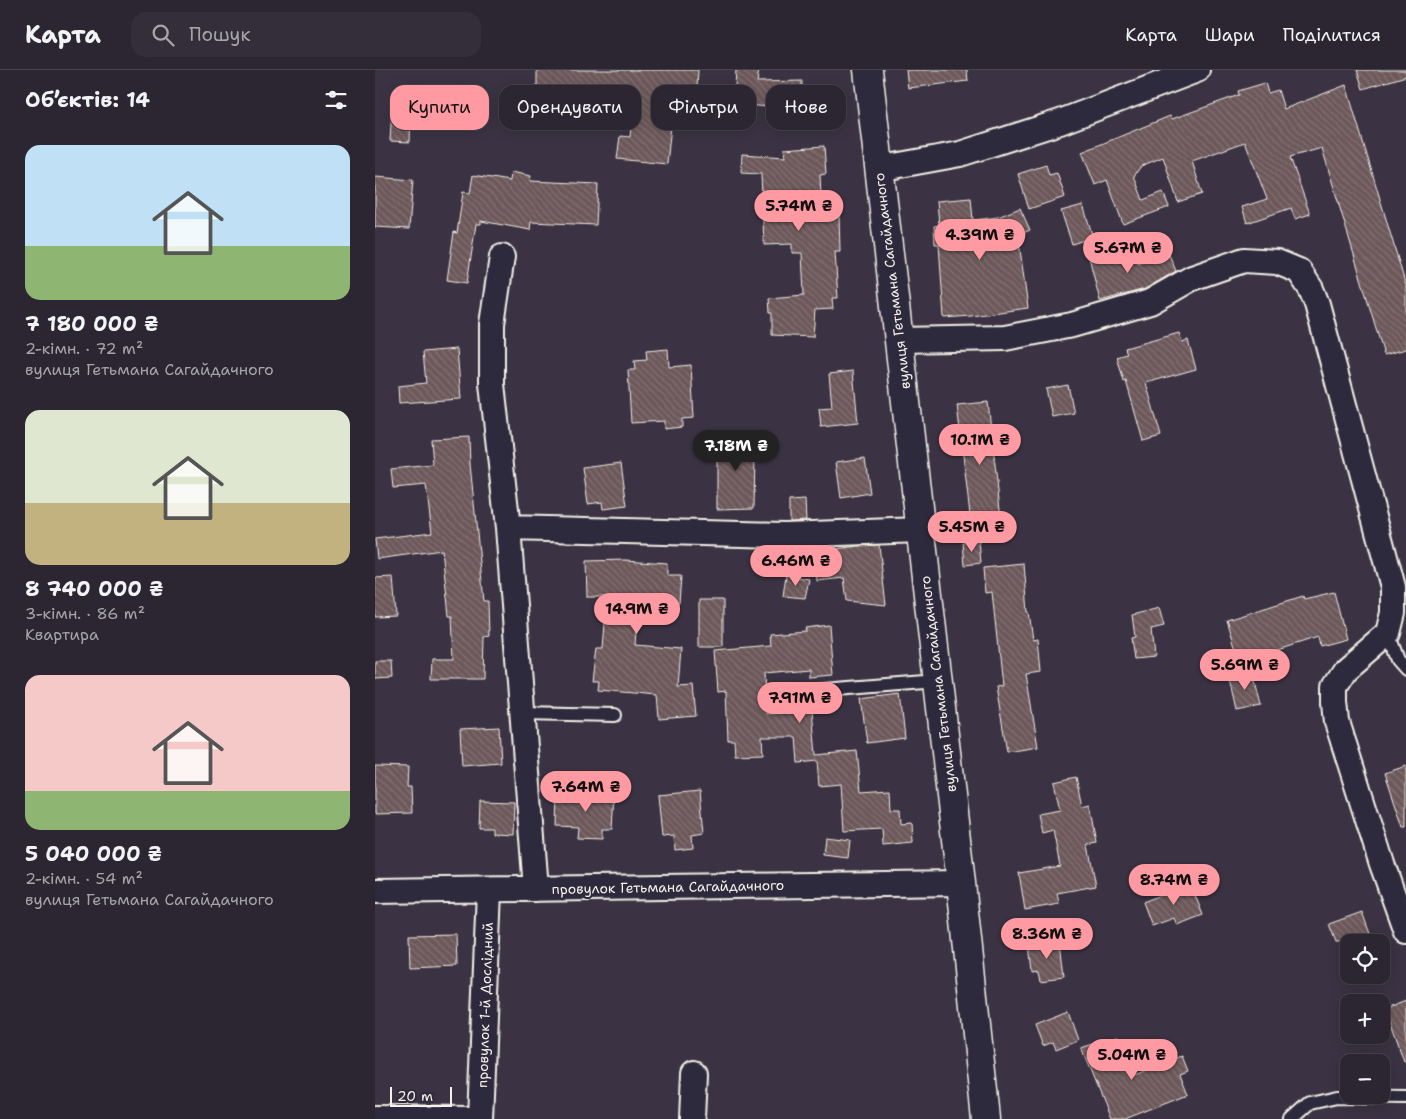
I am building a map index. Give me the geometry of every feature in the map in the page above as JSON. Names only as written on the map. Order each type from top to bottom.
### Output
[{"type":"main road","name":"вулиця Гетьмана Сагайдачного","points":[[868,70],[961,883],[985,1119]]},
{"type":"street","points":[[878,169],[960,154],[1060,122],[1197,70]]},
{"type":"street","points":[[503,257],[492,324],[492,384],[508,528],[536,889]]},
{"type":"street","points":[[898,340],[1005,338],[1072,325],[1150,302],[1192,278],[1243,260],[1277,262],[1299,271],[1317,304],[1393,587],[1393,613],[1388,633],[1346,669],[1335,686],[1335,702],[1337,722],[1382,864],[1406,931]]},
{"type":"street","points":[[508,528],[784,535],[921,530]]},
{"type":"street","name":"провулок Гетьмана Сагайдачного","points":[[375,891],[961,883]]},
{"type":"street","name":"провулок 1-й Дослідний","points":[[480,1119],[489,890]]},
{"type":"street","points":[[692,1119],[694,1074]]},
{"type":"street","points":[[375,1118],[469,1119]]},
{"type":"lane","points":[[1388,633],[1398,660],[1406,669]]},
{"type":"lane","points":[[786,692],[938,681]]},
{"type":"lane","points":[[523,713],[615,715]]},
{"type":"lane","points":[[1292,1119],[1310,1103],[1337,1097],[1406,1098]]},
{"type":"building","points":[[537,70],[698,70],[697,85],[651,85],[651,130],[671,130],[667,164],[617,159],[620,136],[630,137],[631,130],[641,130],[641,85],[537,85]]},
{"type":"building","points":[[736,70],[759,70],[757,82],[802,81],[802,85],[766,85],[766,107],[756,106],[756,85],[735,85]]},
{"type":"building","points":[[906,70],[967,70],[968,81],[908,88]]},
{"type":"building","points":[[1357,70],[1406,70],[1406,76],[1363,89]]},
{"type":"building","points":[[1265,83],[1268,93],[1278,90],[1284,109],[1346,85],[1406,286],[1406,349],[1384,355],[1322,148],[1290,157],[1310,214],[1295,219],[1291,208],[1247,223],[1242,207],[1267,199],[1245,142],[1192,161],[1202,194],[1178,202],[1163,157],[1141,166],[1134,176],[1143,200],[1163,192],[1169,207],[1123,224],[1107,180],[1095,185],[1082,152],[1170,116],[1172,119],[1239,95],[1238,91]]},
{"type":"building","points":[[391,130],[410,130],[410,142],[390,141]]},
{"type":"building","points":[[824,146],[826,174],[820,175],[822,216],[839,215],[840,252],[835,252],[838,298],[832,298],[833,309],[815,310],[813,337],[772,335],[772,313],[770,313],[769,298],[804,295],[802,253],[792,253],[792,244],[764,245],[761,174],[741,173],[742,154],[785,157],[784,149]]},
{"type":"building","points":[[1046,165],[1049,175],[1057,173],[1065,197],[1029,209],[1018,174]]},
{"type":"building","points":[[511,172],[531,176],[530,181],[598,184],[596,225],[531,222],[530,230],[481,221],[481,224],[476,224],[467,283],[447,280],[454,232],[457,233],[463,192],[470,193],[473,175],[510,181]]},
{"type":"building","points":[[375,177],[413,180],[409,229],[375,227]]},
{"type":"building","points":[[971,198],[973,220],[998,217],[1020,208],[1030,230],[1018,235],[1028,308],[944,318],[939,244],[935,244],[934,226],[939,225],[937,201]]},
{"type":"building","points":[[1083,205],[1093,237],[1072,244],[1061,211]]},
{"type":"building","points":[[1110,251],[1113,261],[1136,255],[1138,264],[1168,252],[1176,271],[1145,289],[1100,301],[1089,257]]},
{"type":"building","points":[[1179,333],[1182,342],[1188,340],[1196,369],[1146,383],[1161,436],[1143,441],[1126,381],[1124,382],[1117,357],[1127,354],[1125,348]]},
{"type":"building","points":[[457,349],[461,399],[399,403],[398,386],[426,383],[423,352]]},
{"type":"building","points":[[668,349],[669,367],[691,365],[694,418],[682,419],[682,427],[664,429],[664,421],[631,423],[628,370],[635,370],[634,361],[647,360],[646,351]]},
{"type":"building","points":[[853,371],[858,423],[821,427],[819,408],[832,407],[829,374]]},
{"type":"building","points":[[1068,385],[1074,413],[1052,417],[1046,389]]},
{"type":"building","points":[[988,402],[1002,527],[972,531],[957,405]]},
{"type":"building","points":[[719,434],[758,437],[755,455],[754,508],[717,509]]},
{"type":"building","points":[[469,437],[484,601],[488,601],[489,636],[484,637],[483,679],[431,679],[432,659],[454,659],[452,616],[449,616],[442,550],[377,559],[375,539],[432,532],[426,485],[393,488],[391,469],[433,465],[431,439]]},
{"type":"building","points":[[865,458],[870,493],[841,498],[836,462]]},
{"type":"building","points":[[621,463],[627,506],[603,509],[602,502],[588,504],[583,468]]},
{"type":"building","points":[[805,500],[806,520],[789,521],[789,501]]},
{"type":"building","points":[[979,541],[981,563],[965,565],[963,543]]},
{"type":"building","points":[[879,545],[886,605],[847,601],[844,578],[817,581],[814,552]]},
{"type":"building","points":[[625,560],[667,563],[667,576],[681,576],[679,603],[638,601],[635,645],[681,649],[678,687],[693,686],[696,716],[659,719],[657,695],[598,690],[599,681],[592,681],[596,649],[603,649],[607,597],[587,597],[586,561]]},
{"type":"building","points":[[1024,564],[1028,612],[1033,640],[1038,639],[1041,672],[1026,674],[1038,747],[1007,752],[996,687],[1002,686],[992,592],[985,593],[983,568]]},
{"type":"building","points":[[786,575],[809,579],[805,598],[783,596]]},
{"type":"building","points":[[393,577],[396,616],[375,617],[375,578]]},
{"type":"building","points":[[1334,592],[1346,639],[1320,646],[1318,637],[1240,662],[1227,620],[1303,596],[1304,599]]},
{"type":"building","points":[[699,600],[723,600],[723,647],[699,647]]},
{"type":"building","points":[[1159,608],[1164,626],[1151,629],[1154,657],[1134,659],[1131,638],[1135,637],[1132,615]]},
{"type":"building","points":[[829,625],[833,675],[809,677],[809,669],[764,673],[766,714],[812,710],[816,755],[857,751],[861,791],[890,789],[891,809],[900,809],[901,824],[912,823],[913,843],[883,846],[882,829],[844,831],[841,784],[819,786],[817,761],[798,763],[796,737],[762,737],[763,754],[735,755],[734,740],[728,740],[726,691],[718,692],[715,651],[771,646],[770,634],[806,631],[805,628]]},
{"type":"building","points":[[375,661],[391,661],[392,678],[375,679]]},
{"type":"building","points":[[1252,670],[1261,706],[1237,711],[1229,676]]},
{"type":"building","points":[[900,694],[905,738],[867,743],[861,699]]},
{"type":"building","points":[[499,727],[501,763],[462,766],[460,729]]},
{"type":"building","points":[[375,766],[408,767],[407,787],[411,787],[412,813],[375,814]]},
{"type":"building","points":[[1406,766],[1406,827],[1403,827],[1385,773]]},
{"type":"building","points":[[1076,777],[1082,806],[1090,804],[1097,843],[1088,845],[1096,886],[1057,893],[1059,904],[1025,910],[1019,873],[1060,866],[1053,830],[1042,833],[1038,814],[1060,810],[1054,782]]},
{"type":"building","points":[[700,791],[704,833],[692,835],[693,848],[675,850],[674,836],[662,837],[658,795]]},
{"type":"building","points":[[558,792],[614,794],[612,829],[602,829],[602,839],[577,838],[578,827],[557,826]]},
{"type":"building","points":[[480,801],[514,802],[513,834],[492,833],[492,828],[479,828]]},
{"type":"building","points":[[825,837],[850,840],[848,858],[823,855]]},
{"type":"building","points":[[1190,883],[1203,915],[1177,925],[1174,918],[1152,926],[1143,902]]},
{"type":"building","points":[[1362,912],[1370,934],[1340,934],[1340,942],[1336,942],[1329,924]]},
{"type":"building","points":[[456,934],[457,966],[410,968],[409,935]]},
{"type":"building","points":[[1060,941],[1064,977],[1041,980],[1039,970],[1032,971],[1029,945]]},
{"type":"building","points":[[1406,1001],[1406,1061],[1404,1062],[1390,1023],[1390,1007]]},
{"type":"building","points":[[1068,1012],[1078,1040],[1056,1049],[1053,1042],[1043,1046],[1035,1025]]},
{"type":"building","points":[[1118,1036],[1132,1076],[1182,1056],[1188,1071],[1180,1074],[1188,1094],[1125,1119],[1110,1119],[1081,1048]]}]
